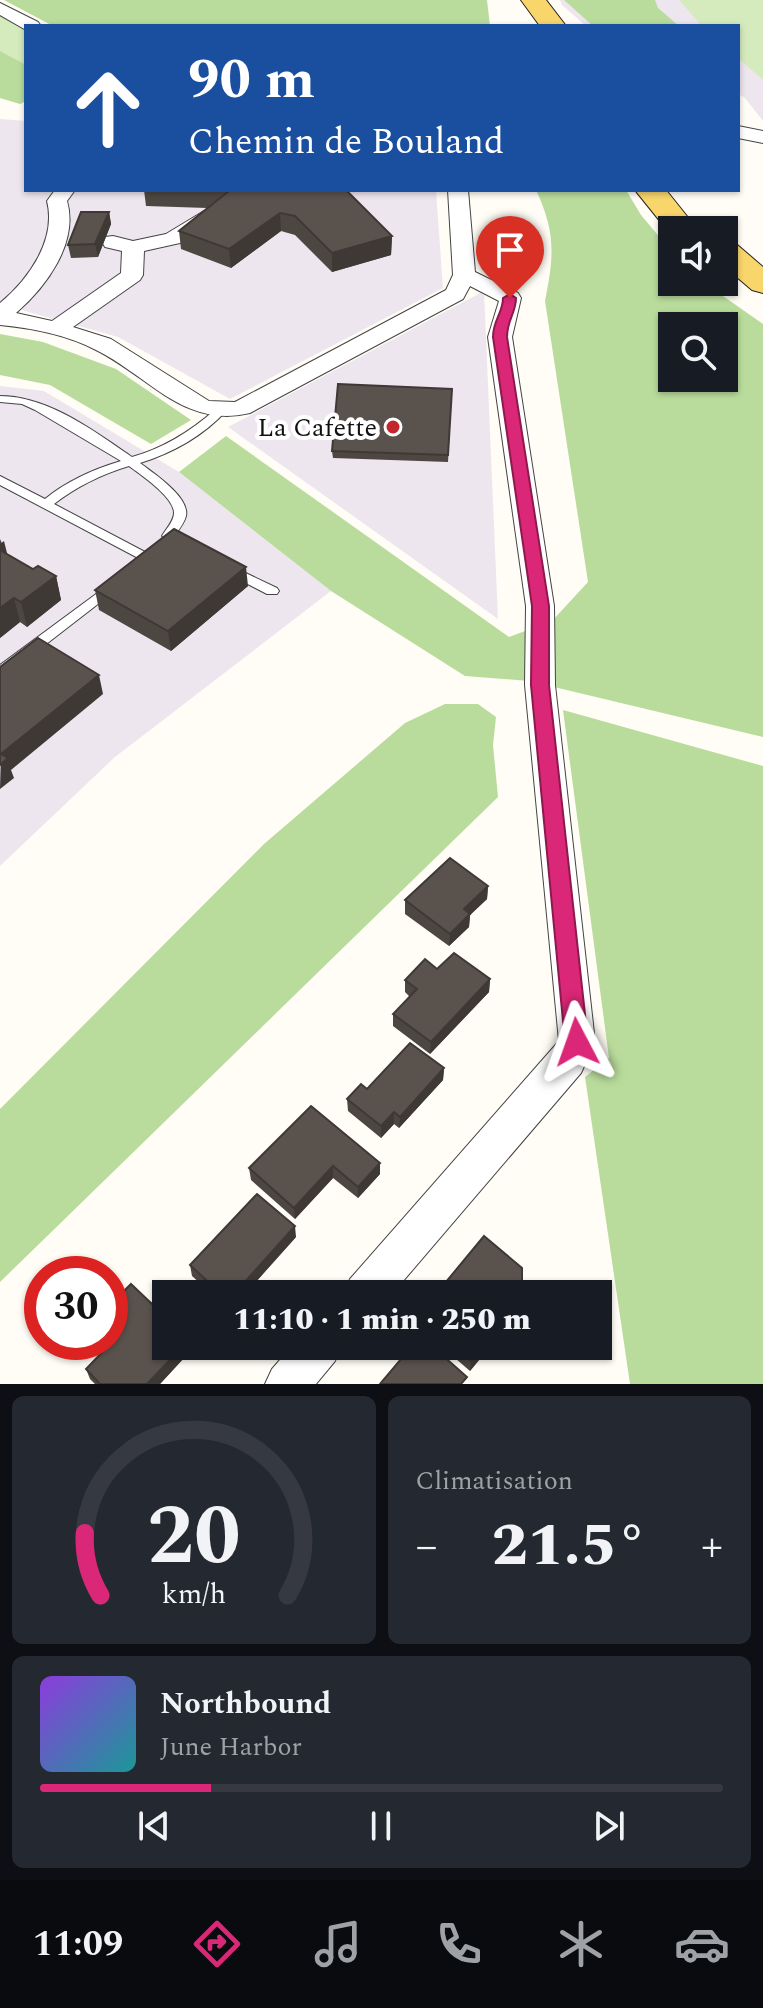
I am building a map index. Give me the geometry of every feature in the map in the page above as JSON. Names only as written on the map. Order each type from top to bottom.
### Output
[{"type":"main road","points":[[513,0],[529,24]]},
{"type":"main road","points":[[533,0],[551,24]]},
{"type":"main road","points":[[652,192],[671,216]]},
{"type":"main road","points":[[676,192],[694,216]]},
{"type":"main road","points":[[738,262],[763,283]]},
{"type":"main road","points":[[738,281],[763,301]]},
{"type":"street","points":[[0,8],[28,24]]},
{"type":"street","points":[[740,132],[763,138]]},
{"type":"street","points":[[740,138],[763,138]]},
{"type":"street","points":[[0,316],[44,272],[62,216],[57,201],[64,192]]},
{"type":"street","points":[[0,316],[29,321],[103,344],[201,407],[220,411],[241,408],[455,294],[464,275],[458,192]]},
{"type":"street","points":[[55,329],[132,275],[123,245],[173,239],[211,215]]},
{"type":"street","points":[[377,1280],[568,1061],[577,1042],[540,685],[540,606],[500,337],[500,322],[510,307],[510,298],[464,275]]},
{"type":"street","points":[[287,1384],[308,1360]]},
{"type":"lane","points":[[0,399],[27,402],[135,463],[176,498],[180,517],[150,552],[113,586],[0,672]]},
{"type":"lane","points":[[46,504],[64,490],[107,469],[135,463],[198,431],[220,411]]},
{"type":"lane","points":[[0,480],[150,552]]},
{"type":"lane","points":[[220,564],[272,591]]},
{"type":"shaded area","points":[[560,0],[763,0],[763,121],[740,95],[740,24],[584,24]]},
{"type":"shaded area","points":[[0,119],[24,121],[24,192],[436,192],[443,288],[230,399],[118,337],[0,304]]},
{"type":"shaded area","points":[[484,291],[498,619],[228,427]]},
{"type":"shaded area","points":[[0,386],[44,391],[179,472],[331,591],[115,757],[0,866]]},
{"type":"green space","points":[[4,0],[487,0],[490,24],[49,24]]},
{"type":"green space","points":[[564,0],[655,0],[658,8],[677,24],[591,24]]},
{"type":"green space","points":[[679,0],[763,0],[763,80],[740,60],[740,24],[700,24]]},
{"type":"green space","points":[[0,14],[24,28],[24,76],[0,62]]},
{"type":"green space","points":[[0,51],[24,64],[24,102],[20,104],[0,98]]},
{"type":"green space","points":[[537,192],[627,192],[658,235],[658,296],[723,296],[763,324],[763,737],[529,681],[465,676],[331,591],[179,472],[226,436],[509,637],[552,621],[588,582],[545,301],[550,271],[550,232]]},
{"type":"green space","points":[[0,334],[43,342],[116,369],[191,420],[151,444],[50,385],[0,375]]},
{"type":"green space","points":[[445,704],[478,704],[496,717],[493,745],[498,797],[0,1282],[0,1109],[264,844],[405,723]]},
{"type":"green space","points":[[563,710],[763,766],[763,1384],[630,1384],[585,1077],[609,1058]]},
{"type":"building","points":[[228,192],[348,192],[392,236],[332,253],[295,216],[280,213],[229,249],[179,231]]},
{"type":"building","points":[[81,212],[109,212],[95,244],[68,245]]},
{"type":"building","name":"La Cafette","points":[[338,384],[452,389],[448,455],[332,451]]},
{"type":"building","points":[[174,529],[246,567],[168,631],[95,590]]},
{"type":"building","points":[[0,550],[33,569],[38,566],[56,576],[21,602],[14,598],[0,608]]},
{"type":"building","points":[[38,638],[99,675],[1,754],[8,758],[0,765],[0,667]]},
{"type":"building","points":[[450,858],[488,886],[464,909],[470,914],[450,934],[405,900]]},
{"type":"building","points":[[454,953],[490,979],[431,1042],[393,1014],[417,989],[405,980],[425,959],[437,969]]},
{"type":"building","points":[[410,1043],[444,1068],[400,1117],[394,1112],[381,1126],[347,1099],[361,1084],[367,1089]]},
{"type":"building","points":[[311,1106],[380,1163],[358,1187],[333,1166],[294,1208],[249,1168]]},
{"type":"building","points":[[257,1194],[295,1226],[247,1280],[206,1280],[190,1265]]},
{"type":"building","points":[[484,1236],[522,1268],[522,1280],[448,1280]]},
{"type":"building","points":[[131,1284],[152,1304],[152,1360],[170,1360],[147,1384],[100,1384],[86,1369],[95,1360],[128,1360],[128,1287]]},
{"type":"building","points":[[400,1360],[448,1360],[467,1377],[461,1384],[380,1384]]},
{"type":"place","name":"La Cafette","points":[[393,427]]},
{"type":"route","points":[[510,298],[510,307],[500,322],[500,337],[540,606],[540,685],[577,1042]]}]
